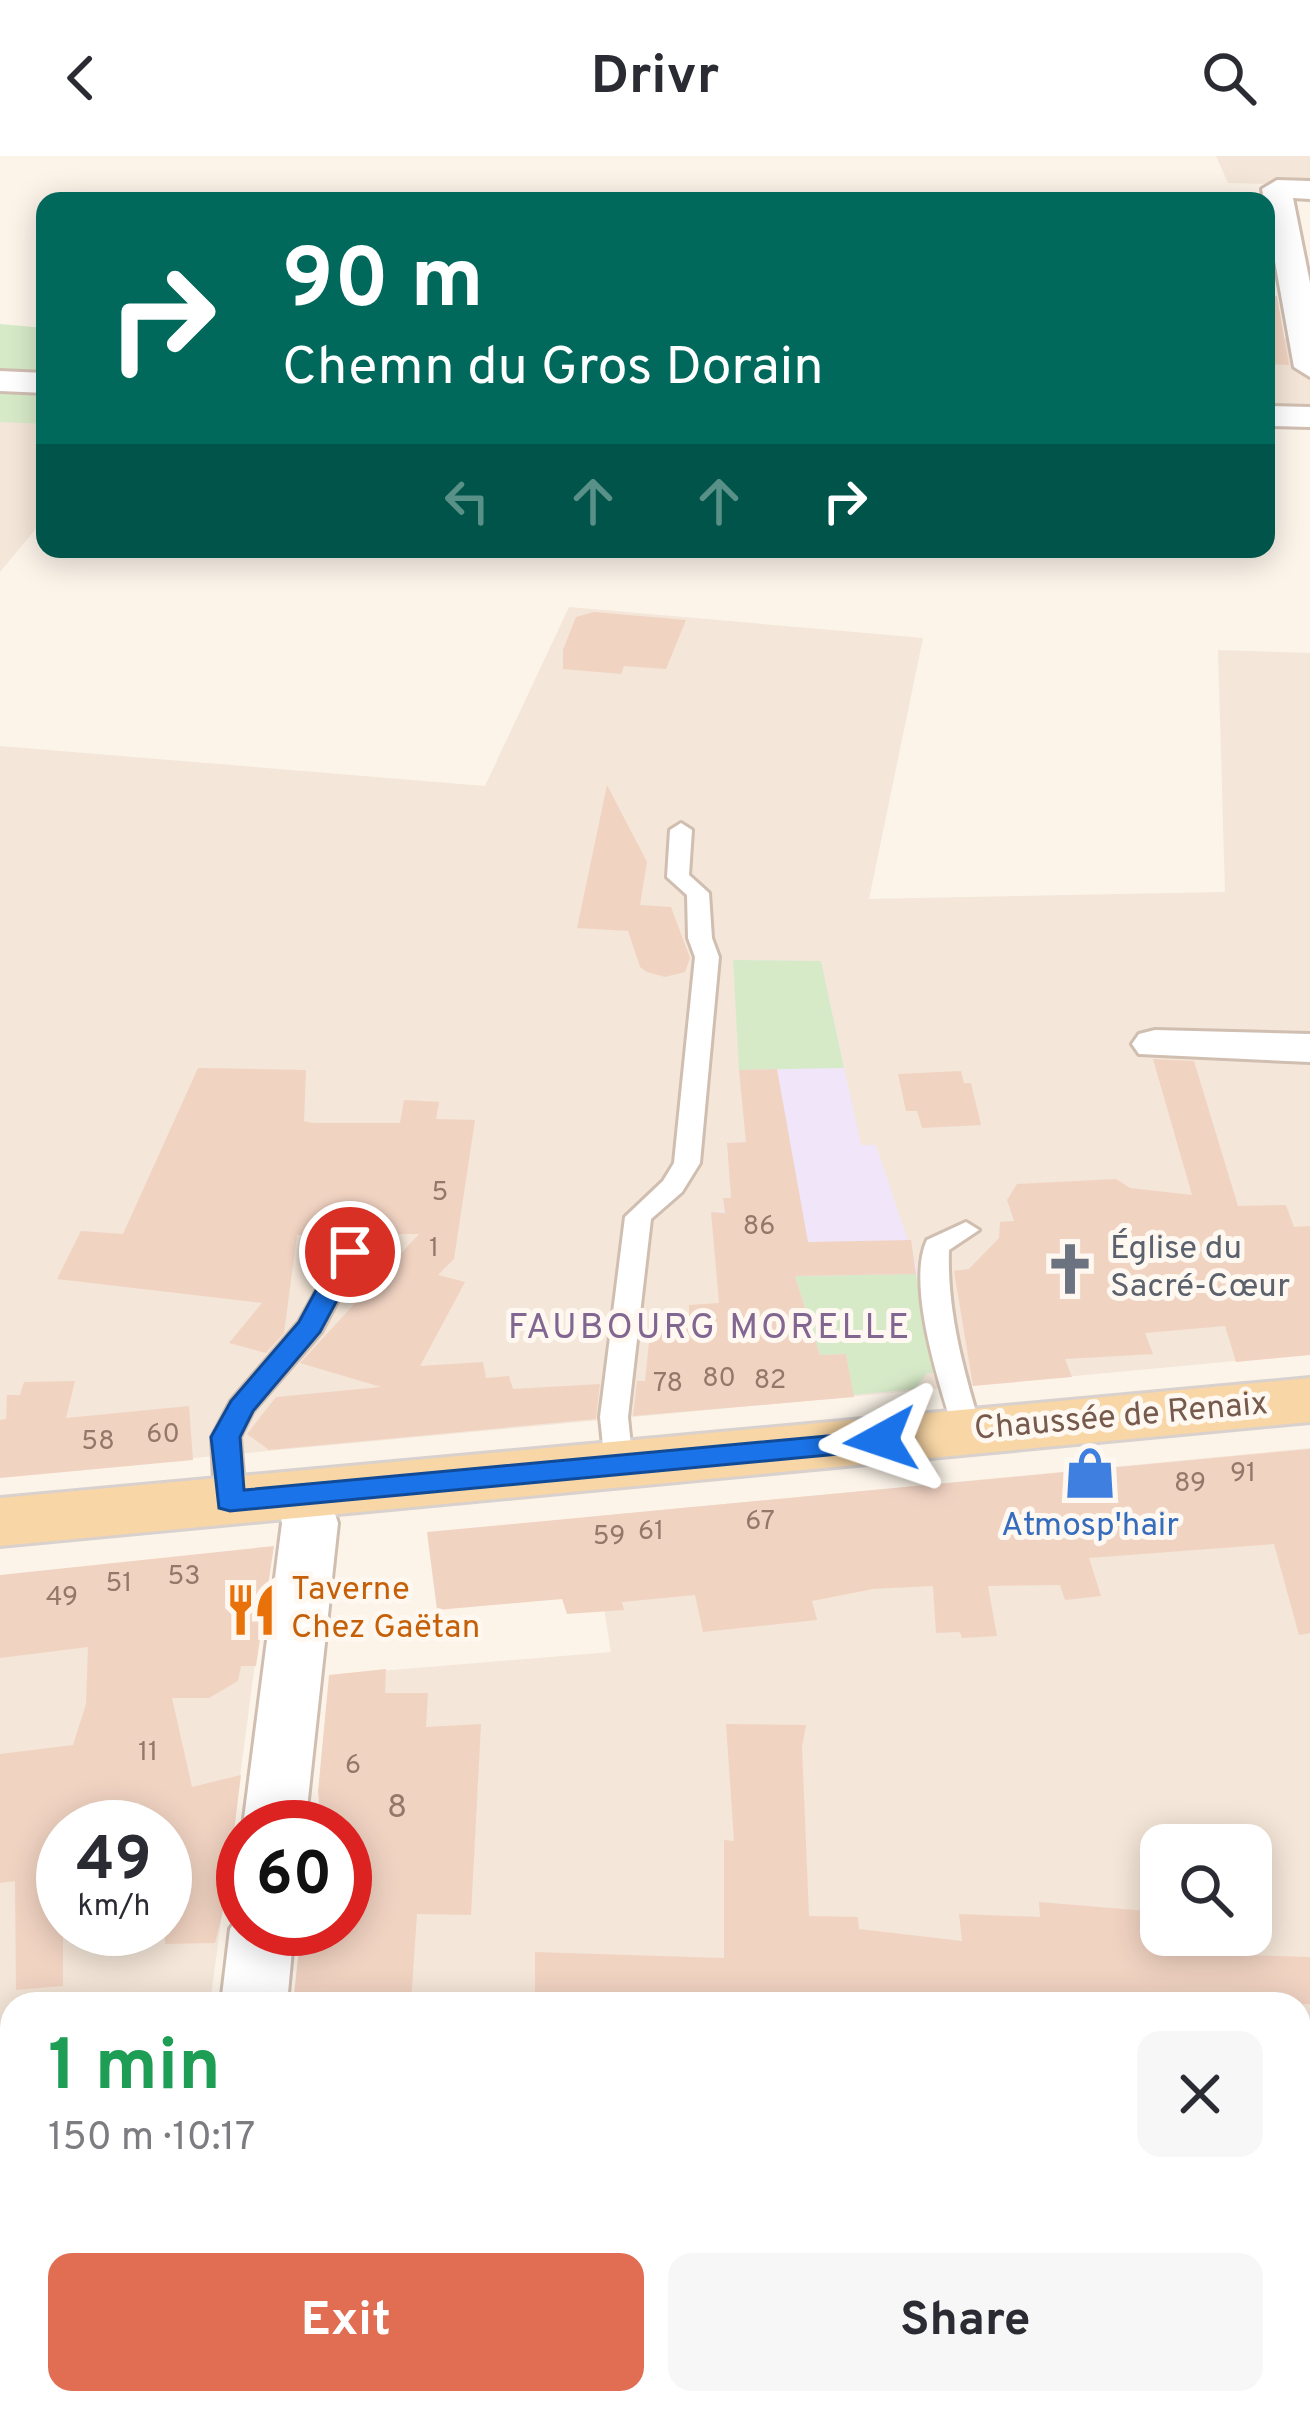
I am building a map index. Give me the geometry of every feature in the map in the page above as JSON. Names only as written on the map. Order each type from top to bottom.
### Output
[{"type":"main road","name":"Chaussée de Renaix","points":[[0,1522],[1310,1400]]},
{"type":"street","points":[[1275,337],[1308,346],[1298,258],[1277,189],[1310,190]]},
{"type":"street","points":[[0,381],[36,383]]},
{"type":"street","points":[[1275,416],[1310,417]]},
{"type":"street","points":[[1155,1044],[1310,1048]]},
{"type":"street","points":[[277,1800],[310,1523],[304,1494]]},
{"type":"street","points":[[255,1992],[259,1956]]},
{"type":"lane","points":[[619,1465],[614,1418],[638,1217],[681,1175],[692,1143],[707,957],[700,938],[698,893],[678,878],[680,830]]},
{"type":"lane","points":[[966,1230],[936,1246],[934,1272],[953,1383],[968,1432]]},
{"type":"lane","points":[[230,1502],[226,1437],[241,1407],[310,1326],[350,1252]]},
{"type":"shaded area","points":[[1216,156],[1310,156],[1310,185],[1228,183]]},
{"type":"shaded area","points":[[1275,338],[1310,339],[1310,410],[1275,409]]},
{"type":"shaded area","points":[[0,420],[36,422],[36,529],[0,572]]},
{"type":"shaded area","points":[[569,607],[923,638],[869,899],[1225,892],[1218,650],[1310,653],[1310,1354],[0,1476],[0,746],[485,786]]},
{"type":"shaded area","points":[[733,960],[821,961],[861,1145],[876,1145],[919,1274],[934,1373],[927,1373],[915,1389],[798,1401],[757,1254],[715,1255],[711,1212],[724,1212],[723,1198],[731,1198],[727,1143],[746,1142]]},
{"type":"shaded area","points":[[1310,1448],[1310,1992],[306,1992],[328,1956],[372,1956],[372,1800],[319,1800],[332,1675],[611,1652],[589,1517]]},
{"type":"shaded area","points":[[269,1557],[237,1800],[216,1800],[216,1956],[212,1992],[0,1992],[0,1579]]},
{"type":"green space","points":[[0,324],[36,327],[36,424],[0,422]]},
{"type":"green space","points":[[733,960],[821,961],[844,1068],[739,1070]]},
{"type":"green space","points":[[916,1274],[934,1373],[927,1373],[915,1389],[853,1395],[846,1354],[820,1355],[795,1276]]},
{"type":"building","points":[[1275,296],[1277,296],[1289,365],[1275,364]]},
{"type":"building","points":[[594,612],[686,620],[666,669],[624,666],[621,674],[563,669],[563,650],[576,617]]},
{"type":"building","points":[[607,785],[647,862],[640,905],[671,907],[690,958],[685,972],[665,977],[640,967],[628,931],[577,928]]},
{"type":"building","points":[[1153,1059],[1194,1061],[1238,1206],[1286,1205],[1294,1227],[1310,1226],[1310,1355],[1236,1362],[1225,1326],[1145,1333],[1153,1354],[1065,1359],[1072,1377],[973,1386],[954,1271],[969,1269],[999,1238],[1000,1222],[1014,1221],[1007,1200],[1017,1184],[1116,1179],[1130,1188],[1192,1195]]},
{"type":"building","points":[[198,1068],[306,1070],[304,1121],[313,1123],[400,1123],[404,1100],[439,1102],[436,1119],[475,1120],[454,1259],[438,1275],[465,1282],[420,1366],[483,1362],[486,1378],[509,1376],[513,1389],[600,1384],[596,1419],[269,1450],[247,1434],[276,1397],[381,1387],[300,1363],[419,1234],[297,1235],[284,1333],[266,1353],[229,1343],[262,1303],[57,1279],[81,1231],[123,1234]]},
{"type":"building","points":[[777,1069],[808,1242],[911,1240],[916,1274],[795,1276],[820,1355],[846,1354],[854,1397],[633,1416],[637,1381],[645,1381],[651,1323],[665,1324],[668,1315],[689,1314],[689,1305],[719,1303],[711,1212],[725,1213],[723,1198],[731,1198],[727,1143],[746,1142],[739,1070]]},
{"type":"building","points":[[961,1071],[964,1083],[971,1083],[981,1125],[922,1128],[917,1111],[906,1111],[898,1074]]},
{"type":"building","points":[[75,1381],[66,1418],[189,1406],[193,1460],[0,1478],[0,1420],[6,1419],[7,1395],[20,1395],[24,1382]]},
{"type":"building","points":[[1310,1449],[1310,1633],[1299,1635],[1274,1544],[1089,1558],[1101,1596],[1065,1600],[1060,1585],[988,1586],[997,1636],[962,1638],[960,1632],[936,1633],[933,1586],[873,1589],[812,1601],[817,1620],[703,1632],[695,1595],[622,1602],[624,1610],[567,1614],[562,1599],[437,1610],[427,1532]]},
{"type":"building","points":[[274,1546],[256,1666],[241,1666],[238,1681],[209,1698],[172,1698],[192,1787],[241,1775],[238,1800],[216,1800],[215,1943],[192,1943],[192,1800],[36,1800],[36,1956],[63,1956],[63,1986],[16,1990],[15,1881],[0,1883],[0,1754],[73,1745],[86,1704],[88,1647],[0,1658],[0,1575]]},
{"type":"building","points":[[386,1669],[385,1693],[428,1693],[426,1727],[481,1724],[471,1915],[417,1914],[412,1992],[294,1992],[298,1956],[372,1956],[372,1800],[319,1800],[329,1675]]},
{"type":"building","points":[[726,1724],[806,1725],[802,1747],[809,1916],[858,1917],[859,1929],[962,1941],[959,1914],[1040,1917],[1039,1902],[1140,1910],[1140,1956],[1310,1957],[1310,1992],[535,1992],[535,1952],[724,1958],[724,1840],[734,1841]]},
{"type":"place","name":"Église du Sacré-Cœur","points":[[1070,1269]]},
{"type":"place","name":"Atmosp'hair","points":[[1090,1473]]},
{"type":"place","name":"Taverne Chez Gaëtan","points":[[251,1610]]},
{"type":"district","name":"FAUBOURG MORELLE","points":[[710,1329]]},
{"type":"route","points":[[350,1252],[310,1326],[241,1407],[226,1437],[230,1502],[881,1440]]}]
